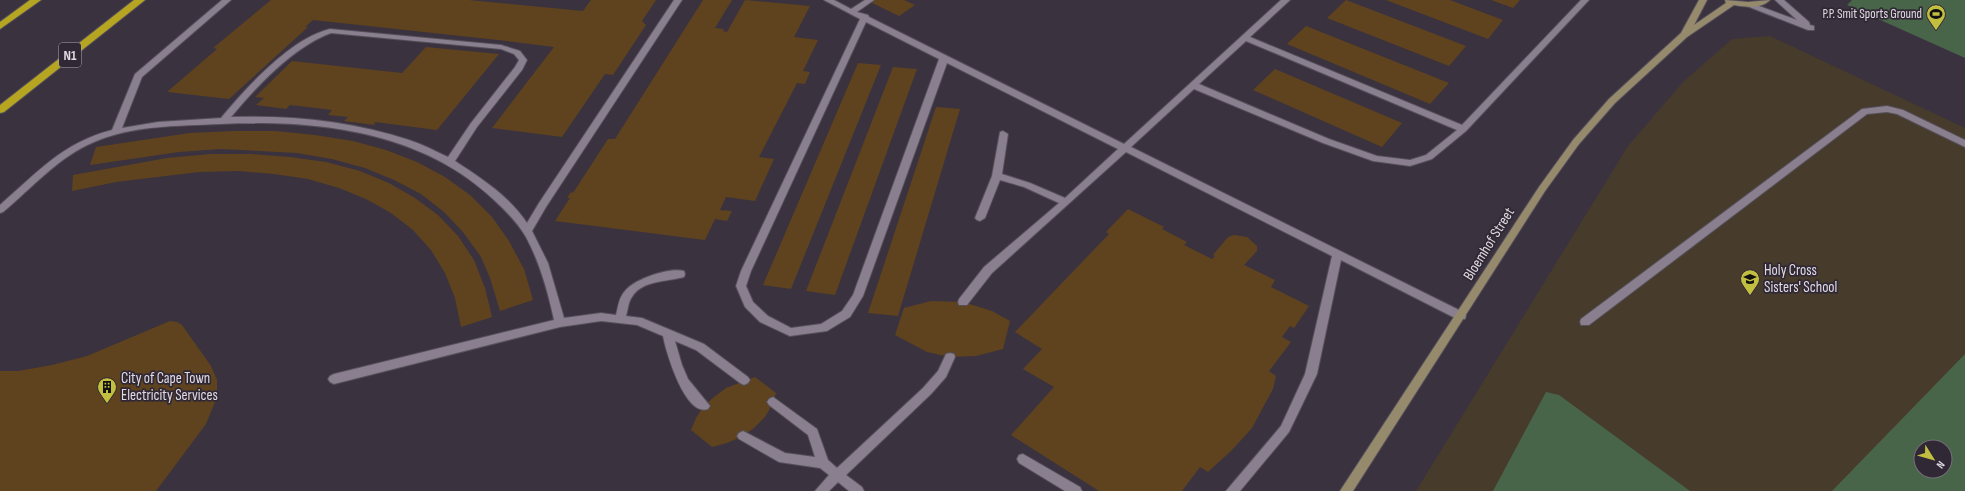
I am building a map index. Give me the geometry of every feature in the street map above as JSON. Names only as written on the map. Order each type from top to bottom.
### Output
[{"type":"highway","points":[[0,26],[36,0]]},
{"type":"highway","name":"N1","points":[[0,110],[140,0]]},
{"type":"street","name":"Bloemhof Street","points":[[1684,35],[1702,0]]},
{"type":"street","name":"Bloemhof Street","points":[[1346,491],[1462,316],[1542,189],[1576,142],[1612,101],[1684,35],[1729,1],[1748,5],[1757,4],[1766,0]]},
{"type":"lane","points":[[116,132],[138,76],[227,0]]},
{"type":"lane","points":[[527,231],[542,205],[678,0]]},
{"type":"lane","points":[[828,0],[853,11],[944,58],[1462,316]]},
{"type":"lane","points":[[853,11],[870,0]]},
{"type":"lane","points":[[963,302],[988,270],[1066,202],[1286,0]]},
{"type":"lane","points":[[1193,85],[1326,141],[1376,159],[1395,163],[1410,163],[1429,157],[1463,129],[1585,0]]},
{"type":"lane","points":[[1748,5],[1811,28],[1779,0]]},
{"type":"lane","points":[[865,18],[746,271],[741,286],[749,304],[764,319],[790,332],[823,328],[846,314],[858,296],[944,58]]},
{"type":"lane","points":[[224,120],[271,72],[304,43],[321,32],[330,30],[501,47],[517,51],[523,60],[519,68],[474,125],[449,162]]},
{"type":"lane","points":[[1245,38],[1463,129]]},
{"type":"lane","points":[[1585,322],[1865,111],[1887,109],[1900,112],[1965,144]]},
{"type":"lane","points":[[0,210],[70,150],[91,139],[116,132],[183,123],[224,120],[299,121],[353,128],[398,139],[449,162],[472,176],[493,192],[511,210],[527,231],[541,257],[552,286],[560,323]]},
{"type":"lane","points":[[980,218],[997,176],[1003,134]]},
{"type":"lane","points":[[997,176],[1027,185],[1066,202]]},
{"type":"lane","points":[[1232,491],[1285,429],[1311,374],[1337,254]]},
{"type":"lane","points":[[620,318],[627,295],[636,287],[653,279],[680,274]]},
{"type":"lane","points":[[334,379],[560,323],[601,317],[620,318],[649,325],[668,335],[700,347],[744,380]]},
{"type":"lane","points":[[668,335],[677,371],[692,396],[704,406]]},
{"type":"lane","points":[[821,491],[927,391],[942,374],[950,357]]},
{"type":"lane","points":[[773,402],[813,432],[823,463],[858,491]]},
{"type":"lane","points":[[743,436],[783,458],[823,463]]},
{"type":"lane","points":[[1023,459],[1076,491]]},
{"type":"shaded area","name":"Holy Cross Sisters' School","points":[[1770,36],[1965,128],[1965,491],[1416,491],[1628,146],[1683,82],[1732,39]]},
{"type":"green space","name":"P.P. Smit Sports Ground","points":[[1852,0],[1965,0],[1965,58],[1847,5]]},
{"type":"green space","points":[[1965,354],[1965,491],[1832,491]]},
{"type":"green space","points":[[1546,392],[1559,395],[1690,491],[1493,491]]},
{"type":"building","points":[[271,0],[469,0],[583,11],[591,0],[656,0],[642,21],[646,25],[613,75],[605,74],[562,137],[492,128],[554,47],[507,41],[313,20],[305,27],[308,27],[229,99],[167,92],[217,49],[213,48]]},
{"type":"building","points":[[703,0],[732,0],[715,28],[724,29],[723,31],[727,32],[745,0],[810,6],[794,37],[818,40],[803,71],[810,72],[805,84],[797,83],[759,157],[774,159],[755,201],[726,197],[720,210],[732,211],[727,221],[715,219],[705,240],[555,221],[570,198],[567,198],[571,192],[573,193],[608,139],[615,139]]},
{"type":"building","points":[[866,0],[904,0],[915,5],[899,16]]},
{"type":"building","points":[[1346,0],[1466,46],[1449,66],[1327,18]]},
{"type":"building","points":[[1386,0],[1450,0],[1503,20],[1488,39]]},
{"type":"building","points":[[1491,0],[1520,0],[1513,8]]},
{"type":"building","points":[[1306,26],[1449,83],[1430,104],[1287,44]]},
{"type":"building","points":[[426,47],[499,54],[437,130],[375,122],[374,125],[344,121],[348,117],[328,115],[332,110],[290,105],[286,109],[256,105],[264,98],[255,97],[292,61],[402,73]]},
{"type":"building","points":[[858,63],[881,65],[791,289],[763,285]]},
{"type":"building","points":[[893,67],[917,69],[835,295],[806,291]]},
{"type":"building","points":[[1275,69],[1402,123],[1382,147],[1253,90]]},
{"type":"building","points":[[936,107],[960,109],[898,316],[868,313]]},
{"type":"building","points":[[276,131],[353,141],[386,150],[417,162],[445,177],[470,195],[492,217],[509,241],[524,269],[533,300],[500,311],[490,278],[481,257],[463,232],[444,212],[421,194],[394,180],[365,168],[332,159],[297,153],[221,149],[179,152],[90,165],[96,147],[190,133]]},
{"type":"building","points":[[211,154],[251,154],[326,162],[360,171],[389,183],[415,198],[438,215],[458,236],[474,260],[485,288],[492,317],[461,327],[455,298],[445,273],[431,250],[413,230],[391,213],[366,199],[339,188],[308,179],[238,171],[199,172],[116,182],[72,191],[73,175],[167,158]]},
{"type":"building","points":[[1128,209],[1164,227],[1162,229],[1187,242],[1184,245],[1212,259],[1215,256],[1213,255],[1228,237],[1234,235],[1247,237],[1257,246],[1257,251],[1244,265],[1275,280],[1271,287],[1309,306],[1294,328],[1290,326],[1282,337],[1291,342],[1269,371],[1276,376],[1273,389],[1252,428],[1232,450],[1208,472],[1200,467],[1182,491],[1099,491],[1011,435],[1054,387],[1023,369],[1042,349],[1015,332],[1109,234],[1106,232]]},
{"type":"building","points":[[931,301],[963,302],[992,311],[1010,321],[1003,349],[976,356],[950,357],[927,352],[895,335],[904,308]]},
{"type":"building","name":"City of Cape Town Electricity Services","points":[[170,321],[177,322],[182,325],[211,366],[217,380],[217,397],[206,424],[156,491],[0,491],[0,371],[18,371],[52,365],[87,356]]},
{"type":"building","points":[[755,377],[776,393],[772,405],[765,417],[754,428],[743,436],[727,443],[712,447],[691,430],[703,407],[714,397],[726,388]]},
{"type":"place","name":"P.P. Smit Sports Ground","points":[[1936,31]]},
{"type":"place","name":"Holy Cross Sisters' School","points":[[1750,296]]},
{"type":"place","name":"City of Cape Town Electricity Services","points":[[107,404]]}]
